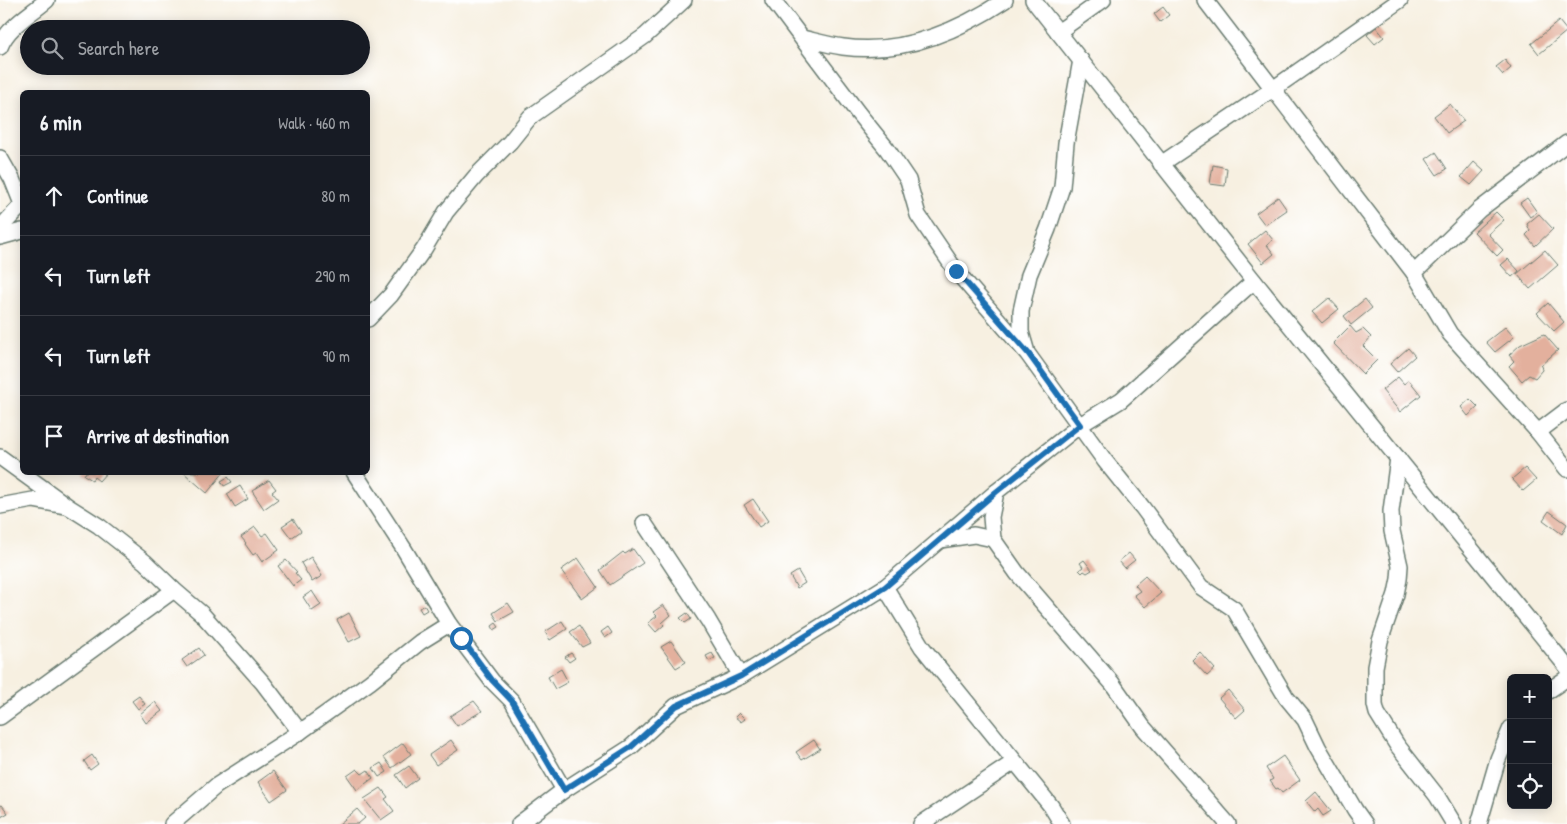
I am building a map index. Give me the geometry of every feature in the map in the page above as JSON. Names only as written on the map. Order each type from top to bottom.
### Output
[{"type":"street","points":[[23,20],[47,0]]},
{"type":"street","points":[[370,317],[391,295],[424,249],[446,212],[476,176],[510,142],[530,117],[645,36],[684,0]]},
{"type":"street","points":[[773,0],[887,149],[908,180],[918,215],[956,271],[1028,353],[1105,461],[1142,507],[1201,587],[1234,609],[1286,696],[1305,720],[1354,810],[1365,824]]},
{"type":"street","points":[[802,38],[844,47],[879,48],[902,46],[946,32],[1005,0]]},
{"type":"street","points":[[1033,0],[1254,282],[1567,666]]},
{"type":"street","points":[[1058,32],[1102,0]]},
{"type":"street","points":[[1205,0],[1414,273],[1450,334],[1538,432],[1567,469]]},
{"type":"street","points":[[1160,164],[1274,90],[1400,0]]},
{"type":"street","points":[[0,47],[3,38],[20,22]]},
{"type":"street","points":[[1028,353],[1021,332],[1021,311],[1029,275],[1048,229],[1062,187],[1066,143],[1081,60]]},
{"type":"street","points":[[1414,273],[1480,210],[1567,144]]},
{"type":"street","points":[[0,158],[12,179],[20,199]]},
{"type":"street","points":[[0,228],[20,206]]},
{"type":"street","points":[[0,237],[20,232]]},
{"type":"street","points":[[519,824],[564,790],[631,747],[676,706],[741,676],[885,587],[996,492],[1080,425],[1121,400],[1254,282]]},
{"type":"street","points":[[1538,432],[1567,410]]},
{"type":"street","points":[[0,456],[20,471]]},
{"type":"street","points":[[1398,458],[1391,511],[1392,531],[1400,566],[1399,580],[1380,641],[1375,667],[1375,705],[1377,713],[1393,739],[1437,796],[1454,824]]},
{"type":"street","points":[[26,475],[146,562],[202,614],[241,656],[300,732]]},
{"type":"street","points":[[356,475],[404,548],[449,624],[492,680],[512,701],[564,790]]},
{"type":"street","points":[[996,492],[991,517],[993,539],[1017,573],[1112,683],[1144,726],[1228,824]]},
{"type":"street","points":[[0,506],[33,500],[69,507]]},
{"type":"street","points":[[644,523],[708,620],[741,676]]},
{"type":"street","points":[[940,540],[974,535],[993,539]]},
{"type":"street","points":[[885,587],[922,647],[1051,806],[1062,824]]},
{"type":"street","points":[[0,717],[174,590]]},
{"type":"street","points":[[172,824],[216,786],[300,732],[370,682],[420,642],[449,624]]},
{"type":"street","points":[[1552,688],[1567,678]]},
{"type":"street","points":[[1479,824],[1498,759],[1507,738]]},
{"type":"street","points":[[922,824],[1014,762]]},
{"type":"building","points":[[1163,7],[1169,15],[1160,22],[1154,14]]},
{"type":"building","points":[[1559,21],[1567,31],[1539,54],[1531,44]]},
{"type":"building","points":[[1376,27],[1384,37],[1375,44],[1367,35]]},
{"type":"building","points":[[1505,60],[1511,68],[1503,75],[1496,67]]},
{"type":"building","points":[[1450,104],[1464,121],[1447,133],[1434,116]]},
{"type":"building","points":[[1436,152],[1447,169],[1437,175],[1426,159]]},
{"type":"building","points":[[1474,162],[1484,171],[1471,185],[1461,177]]},
{"type":"building","points":[[1213,165],[1227,168],[1225,186],[1210,184]]},
{"type":"building","points":[[1278,197],[1287,210],[1265,225],[1256,213]]},
{"type":"building","points":[[1527,198],[1537,212],[1530,217],[1520,203]]},
{"type":"building","points":[[1496,212],[1504,220],[1488,234],[1503,250],[1497,256],[1474,232]]},
{"type":"building","points":[[1539,214],[1553,229],[1535,246],[1526,235],[1530,231],[1527,224]]},
{"type":"building","points":[[1265,230],[1273,240],[1267,245],[1274,254],[1263,263],[1248,244]]},
{"type":"building","points":[[1545,250],[1558,265],[1530,289],[1517,274]]},
{"type":"building","points":[[1508,259],[1519,271],[1512,277],[1501,265]]},
{"type":"building","points":[[1329,298],[1339,309],[1322,323],[1312,312]]},
{"type":"building","points":[[1365,299],[1372,308],[1351,325],[1344,316]]},
{"type":"building","points":[[1548,303],[1564,322],[1554,331],[1537,313]]},
{"type":"building","points":[[1350,326],[1356,333],[1363,329],[1371,337],[1363,346],[1377,360],[1363,374],[1333,343]]},
{"type":"building","points":[[1505,327],[1514,337],[1495,352],[1486,342]]},
{"type":"building","points":[[1544,334],[1558,350],[1541,365],[1542,370],[1535,378],[1529,375],[1522,381],[1509,366],[1514,361],[1509,355],[1520,345]]},
{"type":"building","points":[[1408,348],[1415,356],[1397,372],[1390,364]]},
{"type":"building","points":[[1398,377],[1404,384],[1409,380],[1421,395],[1400,412],[1382,390]]},
{"type":"building","points":[[1470,399],[1478,407],[1468,416],[1461,407]]},
{"type":"building","points":[[1525,468],[1536,480],[1523,491],[1512,479]]},
{"type":"building","points":[[84,475],[104,475],[99,481],[94,477],[92,480]]},
{"type":"building","points":[[186,475],[222,475],[207,493]]},
{"type":"building","points":[[228,477],[232,482],[224,486],[221,481]]},
{"type":"building","points":[[269,480],[276,489],[272,492],[278,499],[264,509],[252,491]]},
{"type":"building","points":[[240,486],[248,499],[235,507],[227,494]]},
{"type":"building","points":[[753,499],[768,521],[759,527],[744,505]]},
{"type":"building","points":[[1549,511],[1567,524],[1562,534],[1543,520]]},
{"type":"building","points":[[293,519],[301,531],[291,538],[282,526]]},
{"type":"building","points":[[255,527],[262,536],[267,533],[279,550],[262,562],[256,553],[253,555],[241,537]]},
{"type":"building","points":[[633,549],[643,563],[610,585],[600,570],[623,552],[625,554]]},
{"type":"building","points":[[1129,553],[1135,560],[1125,568],[1119,561]]},
{"type":"building","points":[[311,557],[322,576],[312,582],[301,563]]},
{"type":"building","points":[[578,558],[598,587],[582,599],[561,570]]},
{"type":"building","points":[[286,560],[297,572],[295,573],[301,580],[293,586],[278,566]]},
{"type":"building","points":[[1084,560],[1092,570],[1087,573],[1084,571],[1082,573],[1079,570],[1083,567],[1080,563]]},
{"type":"building","points":[[798,571],[805,583],[797,588],[790,576]]},
{"type":"building","points":[[1145,576],[1161,593],[1145,607],[1134,595],[1140,591],[1135,585]]},
{"type":"building","points":[[312,591],[321,605],[312,611],[303,597]]},
{"type":"building","points":[[508,603],[514,612],[498,621],[493,613]]},
{"type":"building","points":[[424,605],[427,610],[422,613],[419,608]]},
{"type":"building","points":[[663,605],[671,615],[656,632],[648,623],[657,616],[653,612]]},
{"type":"building","points":[[349,613],[361,636],[349,642],[337,620]]},
{"type":"building","points":[[687,613],[691,619],[685,623],[680,618]]},
{"type":"building","points":[[562,621],[567,629],[550,640],[545,632]]},
{"type":"building","points":[[496,623],[499,627],[494,630],[492,626]]},
{"type":"building","points":[[579,626],[590,643],[582,647],[570,632]]},
{"type":"building","points":[[608,627],[612,633],[605,638],[601,632]]},
{"type":"building","points":[[671,641],[686,662],[676,668],[661,647]]},
{"type":"building","points":[[199,648],[204,655],[187,667],[182,660]]},
{"type":"building","points":[[1200,652],[1215,669],[1207,676],[1192,660]]},
{"type":"building","points":[[571,653],[575,658],[569,662],[565,657]]},
{"type":"building","points":[[712,653],[715,658],[709,661],[706,656]]},
{"type":"building","points":[[561,669],[568,682],[555,689],[548,677]]},
{"type":"building","points":[[1228,690],[1245,710],[1236,718],[1219,698]]},
{"type":"building","points":[[139,696],[145,704],[138,709],[132,701]]},
{"type":"building","points":[[474,701],[482,711],[457,726],[450,716]]},
{"type":"building","points":[[155,702],[162,711],[146,723],[140,714]]},
{"type":"building","points":[[739,713],[745,719],[741,722],[735,717]]},
{"type":"building","points":[[451,740],[458,750],[436,765],[429,755]]},
{"type":"building","points":[[814,740],[820,749],[802,760],[796,752]]},
{"type":"building","points":[[403,743],[411,754],[392,768],[384,757]]},
{"type":"building","points":[[92,755],[98,764],[90,770],[84,761]]},
{"type":"building","points":[[1283,756],[1300,780],[1282,793],[1270,781],[1273,779],[1266,768]]},
{"type":"building","points":[[381,763],[387,772],[379,777],[373,768]]},
{"type":"building","points":[[409,766],[418,778],[405,788],[396,775]]},
{"type":"building","points":[[357,769],[362,774],[368,770],[373,778],[357,790],[347,776]]},
{"type":"building","points":[[273,771],[287,790],[271,801],[258,782]]},
{"type":"building","points":[[381,788],[388,797],[385,799],[394,811],[381,820],[364,799]]},
{"type":"building","points":[[1316,792],[1331,811],[1323,816],[1318,809],[1315,812],[1306,801]]},
{"type":"building","points":[[2,805],[8,813],[1,817],[0,806]]},
{"type":"building","points":[[357,809],[365,818],[358,824],[339,824]]},
{"type":"route","points":[[461,638],[492,680],[512,701],[564,790],[631,747],[676,706],[741,676],[885,587],[996,492],[1080,425],[1028,353],[956,271]]}]
